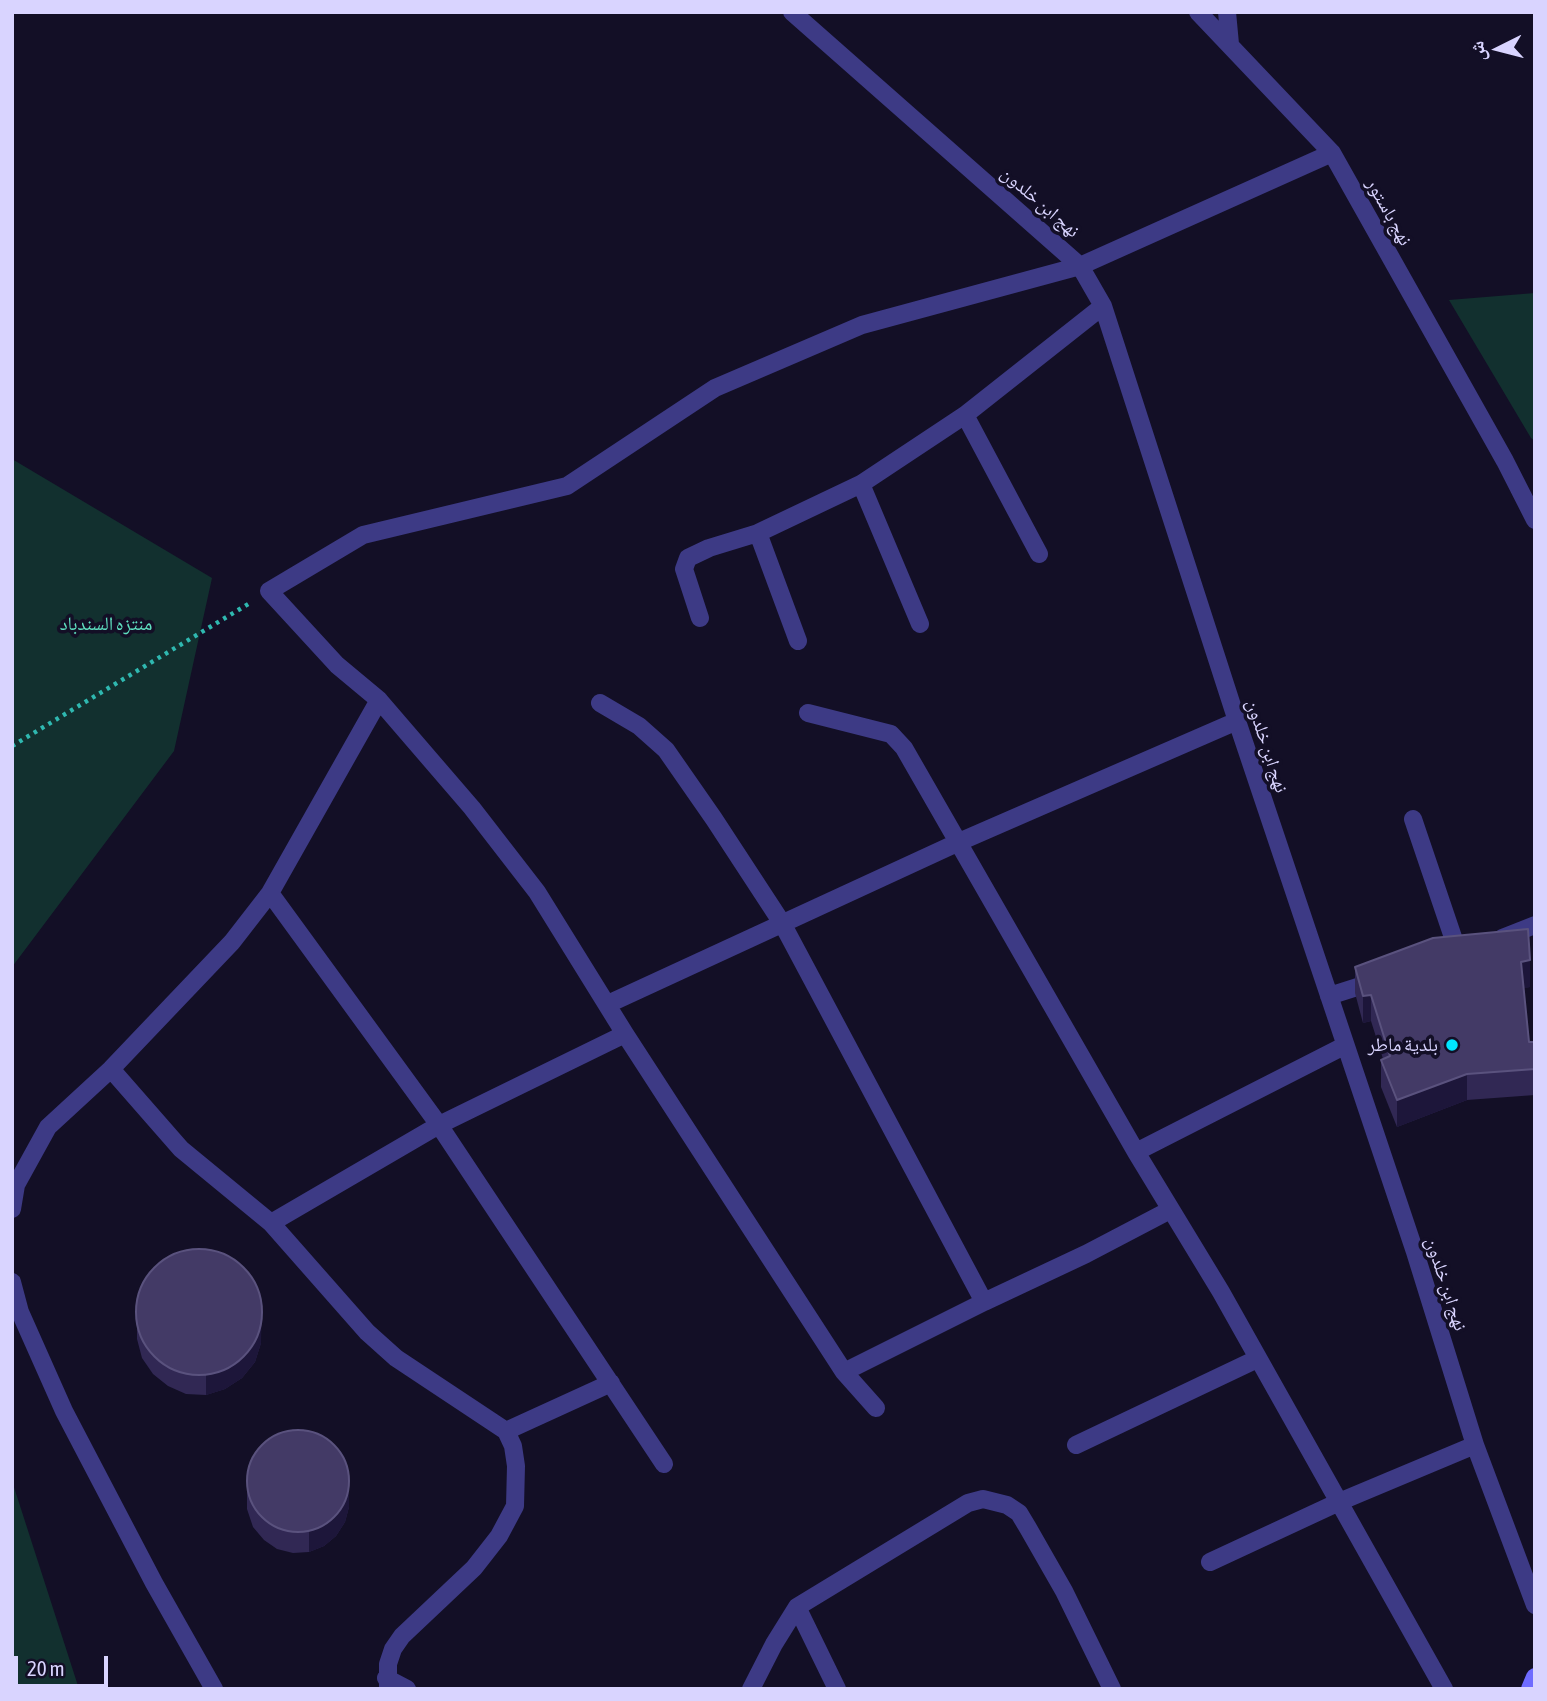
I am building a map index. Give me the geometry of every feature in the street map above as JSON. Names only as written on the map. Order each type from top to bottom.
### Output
[{"type":"main road","points":[[1530,1689],[1535,1677]]},
{"type":"street","name":"نهج باستور","points":[[1198,12],[1332,153],[1505,461],[1535,520]]},
{"type":"street","points":[[1227,12],[1230,44]]},
{"type":"street","name":"نهج ابن خلدون","points":[[793,13],[1080,266],[1103,306],[1344,1046],[1415,1252],[1475,1445],[1535,1605]]},
{"type":"street","points":[[876,1408],[844,1373],[625,1034],[537,892],[472,808],[379,701],[337,665],[269,591],[363,535],[567,486],[715,388],[863,325],[1080,266],[1332,153]]},
{"type":"street","points":[[700,618],[684,569],[688,558],[709,548],[758,533],[861,484],[965,415],[1103,306]]},
{"type":"street","points":[[965,415],[1039,554]]},
{"type":"street","name":"نهج باستور","points":[[1505,461],[1535,491]]},
{"type":"street","points":[[861,484],[920,624]]},
{"type":"street","points":[[758,533],[798,641]]},
{"type":"street","points":[[12,1209],[16,1185],[48,1127],[111,1069],[232,942],[270,893],[379,701]]},
{"type":"street","points":[[600,703],[639,726],[666,750],[782,923],[984,1301]]},
{"type":"street","points":[[808,713],[874,729],[897,738],[1136,1152],[1221,1292],[1444,1689]]},
{"type":"street","points":[[608,1004],[959,842],[1237,721]]},
{"type":"street","points":[[1413,819],[1465,952],[1535,925]]},
{"type":"street","points":[[270,893],[439,1125],[664,1464]]},
{"type":"street","points":[[1329,996],[1394,976]]},
{"type":"street","points":[[271,1223],[439,1125],[625,1034]]},
{"type":"street","points":[[1136,1152],[1344,1046]]},
{"type":"street","points":[[111,1069],[181,1149],[271,1223],[367,1332],[387,1350],[506,1431],[513,1447],[516,1465],[515,1506],[499,1536],[474,1568],[402,1636],[390,1657],[387,1683],[407,1689]]},
{"type":"street","points":[[844,1373],[1170,1210]]},
{"type":"street","points":[[12,1282],[20,1312],[64,1411],[154,1583],[214,1689]]},
{"type":"street","points":[[1076,1445],[1257,1359]]},
{"type":"street","points":[[506,1431],[611,1383]]},
{"type":"street","points":[[1210,1562],[1339,1502],[1475,1445]]},
{"type":"street","points":[[751,1689],[797,1607],[968,1503],[983,1499],[1007,1505],[1018,1513],[1064,1591],[1112,1689]]},
{"type":"street","points":[[797,1607],[837,1689]]},
{"type":"path","points":[[12,746],[269,591]]},
{"type":"green space","points":[[1535,293],[1535,441],[1449,300]]},
{"type":"green space","name":"منتزه السندباد","points":[[12,459],[212,578],[174,751],[12,967]]},
{"type":"green space","points":[[12,1481],[79,1689],[12,1689]]},
{"type":"building","name":"بلدية ماطر","points":[[1528,929],[1530,960],[1521,962],[1529,1042],[1535,1042],[1535,1069],[1467,1074],[1397,1100],[1381,1060],[1390,1056],[1371,995],[1363,996],[1355,967],[1433,938]]},
{"type":"building","points":[[199,1249],[223,1254],[243,1268],[257,1288],[262,1312],[257,1336],[243,1356],[223,1370],[199,1375],[175,1370],[155,1356],[141,1336],[136,1312],[141,1288],[155,1268],[175,1254]]},
{"type":"building","points":[[298,1430],[318,1434],[334,1445],[345,1461],[349,1481],[345,1501],[334,1517],[318,1528],[298,1532],[278,1528],[262,1517],[251,1501],[247,1481],[251,1461],[262,1445],[278,1434]]},
{"type":"place","name":"بلدية ماطر","points":[[1452,1045]]}]
